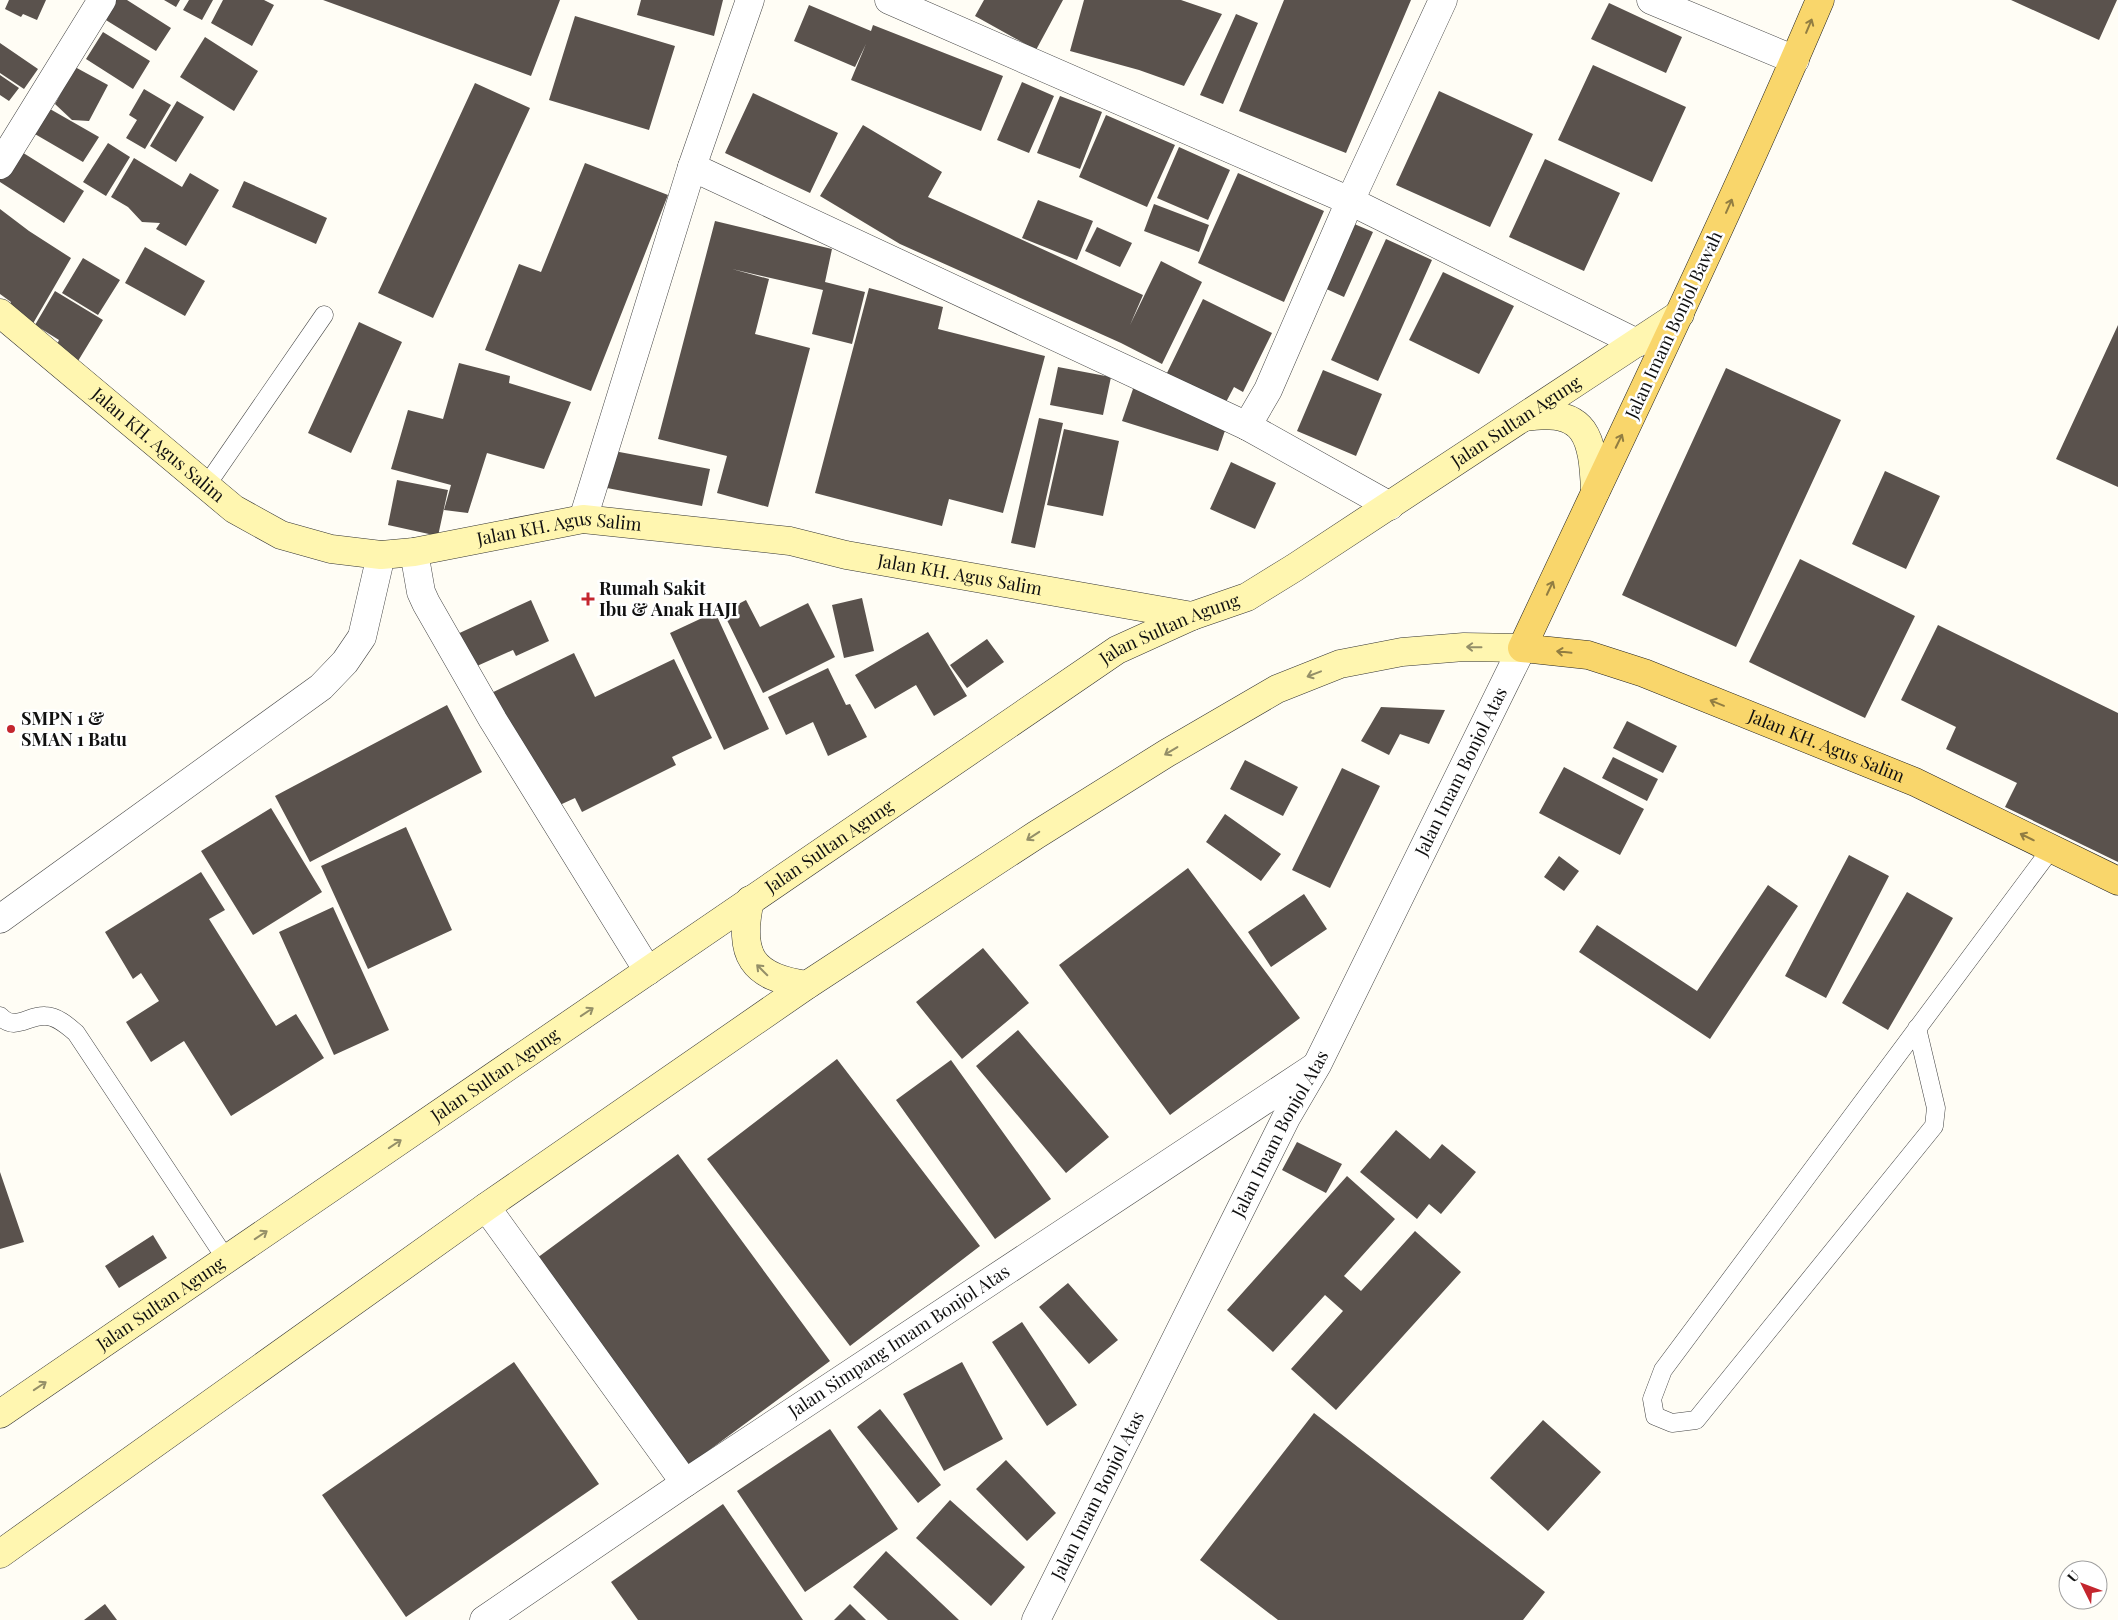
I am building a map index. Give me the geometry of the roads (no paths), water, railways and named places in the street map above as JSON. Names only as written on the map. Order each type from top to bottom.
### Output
[{"type":"main road","name":"Jalan Imam Bonjol Bawah","points":[[1522,648],[1680,314],[1795,60],[1820,0]]},
{"type":"main road","name":"Jalan KH. Agus Salim","points":[[0,313],[234,508],[281,535],[331,549],[381,555],[414,552],[583,519],[790,541],[846,555],[1192,616]]},
{"type":"main road","name":"Jalan Sultan Agung","points":[[0,1414],[1116,650],[1192,616],[1247,597],[1390,506],[1680,314]]},
{"type":"main road","points":[[1525,417],[1546,413],[1564,416],[1581,428],[1590,444],[1594,466],[1595,492]]},
{"type":"main road","points":[[0,1554],[486,1207],[807,986],[1036,834],[1167,753],[1277,689],[1340,664],[1402,652],[1464,646],[1522,648]]},
{"type":"main road","name":"Jalan KH. Agus Salim","points":[[1522,648],[1588,655],[1644,673],[1915,782],[2118,881]]},
{"type":"main road","points":[[750,900],[745,926],[746,945],[755,963],[768,976],[807,986]]},
{"type":"street","points":[[0,165],[102,0]]},
{"type":"street","points":[[583,519],[692,167],[750,0]]},
{"type":"street","points":[[889,0],[1350,201],[1637,343]]},
{"type":"street","points":[[1247,426],[1268,390],[1350,201],[1444,0]]},
{"type":"street","points":[[1651,0],[1795,60]]},
{"type":"street","points":[[692,167],[1247,426],[1390,506]]},
{"type":"street","points":[[414,552],[421,592],[426,603],[494,720],[648,970]]},
{"type":"street","points":[[0,919],[321,687],[345,662],[362,637],[381,555]]},
{"type":"street","name":"Jalan Imam Bonjol Atas","points":[[1036,1620],[1286,1118],[1317,1065],[1522,648]]},
{"type":"street","name":"Jalan Simpang Imam Bonjol Atas","points":[[484,1620],[685,1484],[1317,1065]]},
{"type":"street","points":[[486,1207],[685,1484]]},
{"type":"lane","points":[[206,486],[324,315]]},
{"type":"lane","points":[[1918,1028],[1936,1108],[1934,1126],[1696,1420],[1672,1423],[1655,1416],[1652,1399],[1663,1370],[2051,849]]},
{"type":"lane","points":[[0,1016],[4,1021],[15,1024],[45,1016],[64,1022],[76,1033],[226,1259]]},
{"type":"place","name":"Rumah Sakit Ibu & Anak HAJI","points":[[588,599]]},
{"type":"place","name":"SMPN 1 & SMAN 1 Batu","points":[[11,729]]}]
